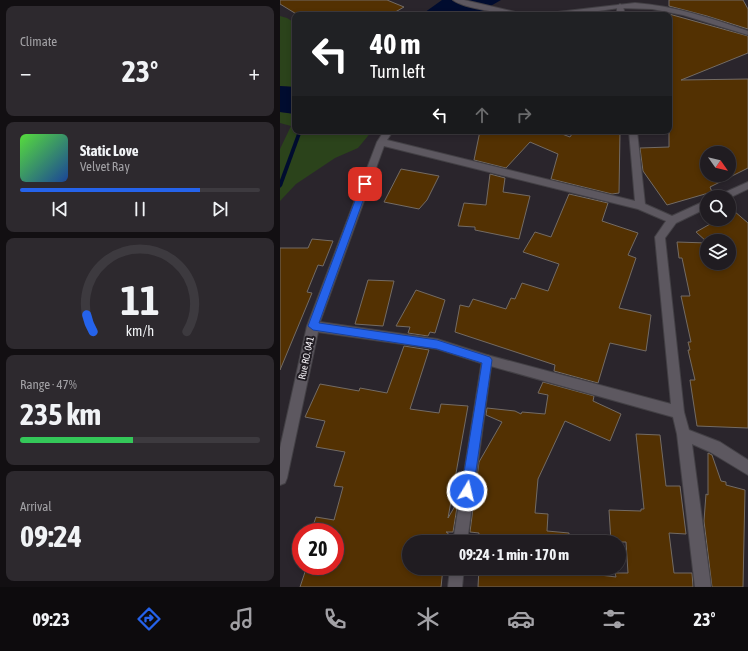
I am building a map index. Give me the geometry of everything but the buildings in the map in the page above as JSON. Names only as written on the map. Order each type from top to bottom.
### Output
[{"type":"street","points":[[456,0],[505,12]]},
{"type":"street","points":[[620,6],[621,12]]},
{"type":"street","points":[[576,12],[620,6],[642,6],[673,11],[716,22],[748,33]]},
{"type":"street","name":"Rue RO. 041","points":[[280,478],[313,326],[381,142],[387,134]]},
{"type":"street","points":[[633,134],[640,206]]},
{"type":"street","points":[[381,142],[640,206],[672,220]]},
{"type":"street","points":[[736,191],[748,185]]},
{"type":"street","points":[[700,207],[672,220],[660,237],[678,412],[684,434],[704,587]]},
{"type":"street","points":[[313,326],[437,344],[487,360],[678,412]]},
{"type":"street","points":[[684,434],[715,447],[748,468]]},
{"type":"lane","points":[[461,535],[487,360]]},
{"type":"lane","points":[[455,587],[456,575]]},
{"type":"green space","points":[[280,16],[292,21],[292,87],[280,86]]},
{"type":"green space","points":[[280,112],[292,114],[292,134],[370,134],[358,148],[335,158],[296,184],[280,201],[280,149],[291,126],[280,123]]},
{"type":"water","points":[[442,0],[501,0],[480,12],[425,12]]},
{"type":"water","points":[[280,86],[292,87],[292,114],[280,112]]},
{"type":"waterway","points":[[280,186],[299,134]]},
{"type":"route","points":[[365,184],[313,326],[437,344],[487,360],[467,491]]}]
